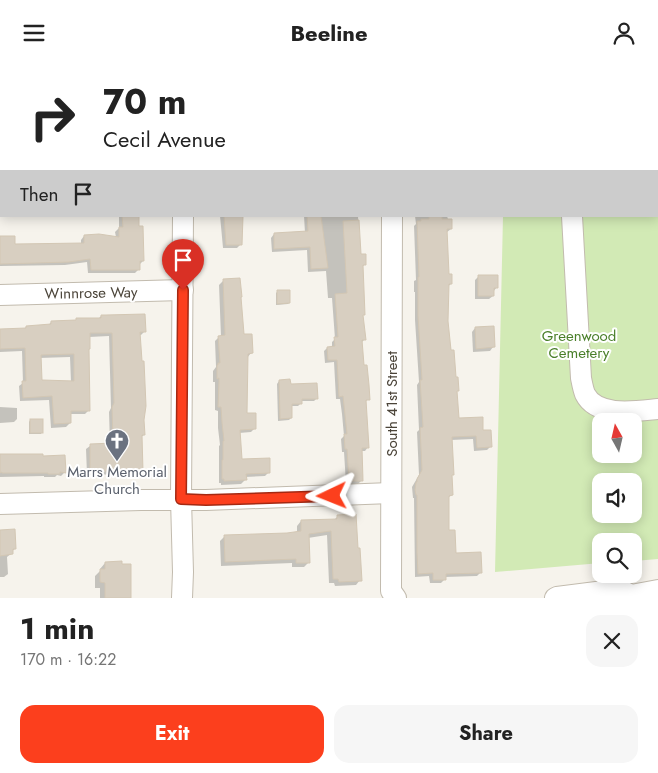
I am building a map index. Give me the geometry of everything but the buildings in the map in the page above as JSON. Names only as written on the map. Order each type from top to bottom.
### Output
[{"type":"street","points":[[182,598],[183,217]]},
{"type":"street","name":"South 41st Street","points":[[392,217],[394,594]]},
{"type":"street","points":[[572,217],[581,378],[585,394],[594,403],[607,409],[624,412],[658,409]]},
{"type":"street","name":"Winnrose Way","points":[[0,295],[183,290]]},
{"type":"street","points":[[0,504],[235,499],[392,493]]},
{"type":"street","points":[[555,598],[596,595],[620,589],[631,597],[658,590]]},
{"type":"green space","name":"Greenwood Cemetery","points":[[503,217],[658,217],[658,559],[642,560],[642,533],[592,533],[592,564],[495,572]]},
{"type":"place","name":"Marrs Memorial Church","points":[[117,462]]},
{"type":"route","points":[[183,290],[181,499],[332,496]]}]
